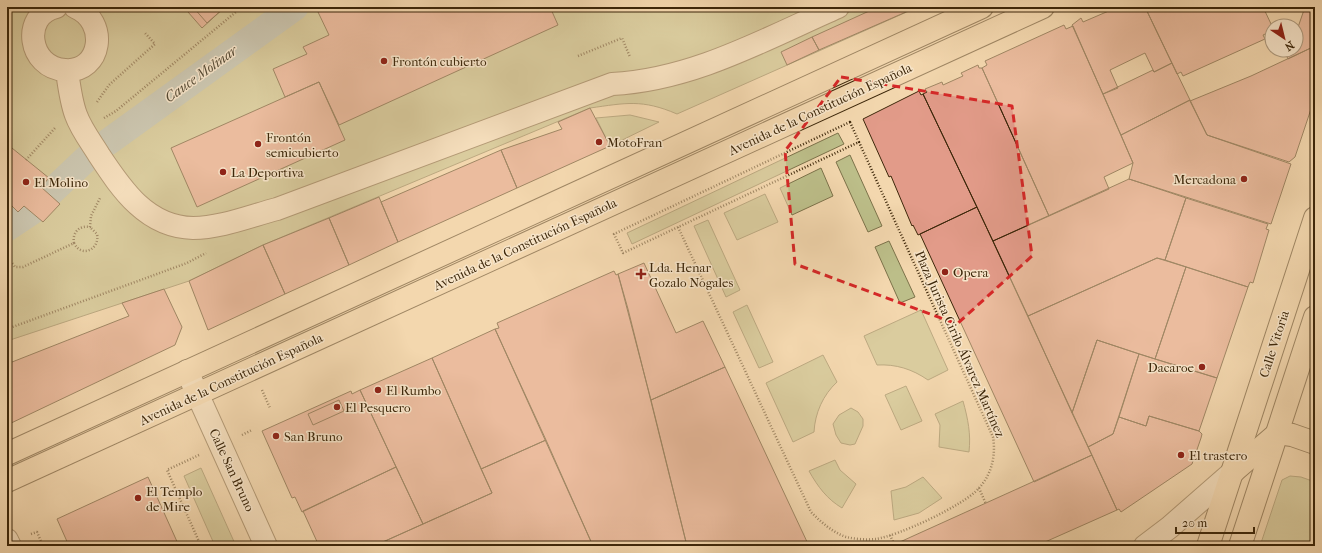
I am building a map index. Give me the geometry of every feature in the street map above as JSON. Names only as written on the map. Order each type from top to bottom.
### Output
[{"type":"main road","name":"Avenida de la Constitución Española","points":[[7,454],[982,7]]},
{"type":"main road","name":"Avenida de la Constitución Española","points":[[7,481],[1043,7]]},
{"type":"main road","name":"Calle Vitoria","points":[[1208,546],[1315,218]]},
{"type":"main road","points":[[1240,546],[1315,318]]},
{"type":"main road","points":[[1234,470],[1278,433],[1292,435],[1315,443]]},
{"type":"street","points":[[56,7],[43,14],[36,23],[33,34],[33,45],[38,56],[45,64],[55,69],[67,70],[76,69],[91,58],[96,50],[98,41],[98,32],[89,15],[75,7]]},
{"type":"street","points":[[67,70],[75,114],[111,173],[131,199],[152,217],[173,225],[194,228],[219,225],[277,209],[612,84],[632,83],[670,76],[712,62],[838,7]]},
{"type":"street","name":"Calle San Bruno","points":[[187,372],[266,546]]},
{"type":"street","points":[[1145,546],[1166,537],[1234,470]]},
{"type":"street","points":[[7,540],[10,546]]},
{"type":"path","points":[[101,120],[116,110],[242,7]]},
{"type":"path","points":[[95,108],[102,94],[109,85],[155,44],[145,33]]},
{"type":"path","points":[[578,56],[622,38]]},
{"type":"path","name":"Plaza Jurista Cirilo Álvarez Martínez","points":[[678,227],[811,512],[828,527],[846,537],[877,539],[890,535],[955,507],[979,488],[991,467],[994,457],[993,437],[850,122]]},
{"type":"path","points":[[26,160],[57,125]]},
{"type":"path","points":[[614,234],[622,253],[859,142]]},
{"type":"path","points":[[90,227],[92,216],[111,173]]},
{"type":"path","points":[[7,329],[187,263],[204,255],[215,243],[219,225]]},
{"type":"path","points":[[82,227],[90,227],[97,234],[97,242],[95,247],[90,250],[84,251],[78,248],[74,243],[74,236],[82,227]]},
{"type":"path","points":[[7,256],[15,267],[23,268],[74,243]]},
{"type":"path","points":[[167,470],[201,546]]},
{"type":"path","points":[[979,488],[986,504]]},
{"type":"path","points":[[37,532],[43,546]]},
{"type":"path","points":[[890,535],[894,544]]},
{"type":"highlighted area","points":[[841,77],[1012,106],[1032,256],[957,324],[795,264],[785,151]]},
{"type":"green space","name":"La Deportiva","points":[[7,7],[918,7],[677,114],[665,109],[644,104],[624,104],[590,108],[263,245],[189,281],[7,341]]},
{"type":"green space","points":[[630,115],[659,122],[610,146],[596,118]]},
{"type":"green space","points":[[838,133],[844,144],[632,244],[627,233]]},
{"type":"green space","points":[[850,155],[882,226],[868,232],[836,162]]},
{"type":"green space","points":[[821,168],[833,196],[792,215],[780,188]]},
{"type":"green space","points":[[765,194],[778,222],[737,240],[724,213]]},
{"type":"green space","points":[[708,220],[740,290],[726,297],[694,226]]},
{"type":"green space","points":[[889,241],[915,297],[900,303],[875,247]]},
{"type":"green space","points":[[747,305],[773,362],[759,368],[733,312]]},
{"type":"green space","points":[[921,310],[948,370],[928,380],[904,368],[891,365],[877,365],[864,336]]},
{"type":"green space","points":[[823,355],[837,382],[824,399],[818,411],[814,432],[793,442],[766,383]]},
{"type":"green space","points":[[906,386],[922,421],[901,430],[885,395]]},
{"type":"green space","points":[[963,401],[969,426],[969,452],[939,447],[940,425],[935,414]]},
{"type":"green space","points":[[851,408],[858,412],[863,419],[863,426],[855,444],[850,445],[841,443],[836,435],[833,424],[839,415]]},
{"type":"green space","points":[[835,460],[840,470],[856,484],[842,508],[823,492],[809,471]]},
{"type":"green space","points":[[201,468],[236,546],[215,546],[184,476]]},
{"type":"green space","points":[[1290,476],[1301,477],[1315,482],[1315,526],[1311,538],[1315,539],[1315,546],[1260,546],[1282,480]]},
{"type":"green space","points":[[923,477],[942,498],[919,513],[894,520],[891,491],[906,487]]},
{"type":"building","points":[[193,7],[225,7],[202,28],[188,12]]},
{"type":"building","points":[[193,7],[225,7],[207,23]]},
{"type":"building","name":"Frontón cubierto","points":[[330,7],[550,7],[558,25],[339,125],[319,82],[285,97],[273,69],[307,54],[303,47],[329,35],[318,12]]},
{"type":"building","points":[[878,7],[903,7],[906,12],[819,50],[812,37]]},
{"type":"building","points":[[1118,7],[1145,7],[1172,63],[1154,72],[1145,53],[1110,70],[1118,88],[1103,94],[1072,25],[1081,18],[1083,22]]},
{"type":"building","points":[[1145,7],[1263,7],[1268,18],[1264,18],[1264,39],[1183,76],[1181,72],[1177,74]]},
{"type":"building","points":[[1305,7],[1315,7],[1315,46],[1304,51],[1304,18],[1301,18]]},
{"type":"building","points":[[1064,25],[1066,29],[1073,26],[1133,163],[1104,177],[1109,189],[1049,216],[982,68],[987,65],[985,61]]},
{"type":"building","points":[[812,37],[819,50],[787,65],[781,52]]},
{"type":"building","points":[[1315,46],[1315,97],[1295,157],[1289,162],[1207,135],[1190,101],[1251,76],[1289,58],[1304,58],[1304,51]]},
{"type":"building","points":[[1172,63],[1190,100],[1121,135],[1103,94],[1153,70],[1154,72]]},
{"type":"building","points":[[978,65],[979,68],[982,68],[1049,216],[993,241],[923,94],[927,92],[925,89],[942,82],[943,85],[963,76],[961,73]]},
{"type":"building","name":"Frontón semicubierto","points":[[319,82],[345,140],[197,207],[171,148]]},
{"type":"building","points":[[919,91],[921,95],[923,94],[977,207],[918,235],[913,225],[912,226],[891,176],[889,177],[863,119]]},
{"type":"building","points":[[1190,100],[1207,135],[1291,164],[1271,224],[1129,179],[1133,163],[1121,135]]},
{"type":"building","points":[[590,108],[610,146],[517,188],[501,150],[562,129],[558,122]]},
{"type":"building","name":"El Molino","points":[[7,144],[49,178],[41,187],[60,204],[43,222],[24,206],[18,212],[12,206],[7,212]]},
{"type":"building","points":[[501,150],[517,188],[398,242],[381,202]]},
{"type":"building","points":[[1129,179],[1186,198],[1165,260],[1157,258],[1028,316],[993,241]]},
{"type":"building","points":[[379,197],[398,242],[349,265],[329,218]]},
{"type":"building","points":[[1186,198],[1268,224],[1266,229],[1269,230],[1253,283],[1250,282],[1248,287],[1165,260]]},
{"type":"building","points":[[977,207],[1092,455],[1034,482],[920,234]]},
{"type":"building","points":[[329,218],[349,265],[285,294],[263,245]]},
{"type":"building","points":[[263,245],[285,294],[208,330],[189,281]]},
{"type":"building","points":[[1157,258],[1186,267],[1155,359],[1097,340],[1072,413],[1028,316]]},
{"type":"building","points":[[644,263],[676,333],[703,321],[725,367],[651,400],[618,274]]},
{"type":"building","points":[[1186,267],[1248,287],[1217,378],[1155,359]]},
{"type":"building","points":[[614,271],[616,275],[618,274],[628,309],[687,546],[593,546],[495,329],[499,328],[497,323]]},
{"type":"building","points":[[164,289],[182,327],[175,345],[7,425],[7,364],[129,316],[122,303]]},
{"type":"building","points":[[495,329],[546,440],[481,469],[432,358]]},
{"type":"building","points":[[1097,340],[1139,354],[1113,434],[1088,447],[1072,413]]},
{"type":"building","points":[[1139,354],[1217,378],[1199,431],[1149,416],[1146,426],[1119,417]]},
{"type":"building","points":[[432,358],[492,493],[423,524],[360,390]]},
{"type":"building","points":[[725,367],[809,546],[687,546],[651,400]]},
{"type":"building","points":[[360,390],[396,467],[302,512],[295,497],[292,498],[262,431],[351,391],[352,394]]},
{"type":"building","points":[[339,400],[344,411],[313,425],[308,414]]},
{"type":"building","points":[[1149,416],[1199,431],[1202,434],[1201,438],[1192,464],[1121,512],[1119,509],[1117,510],[1088,447],[1113,434],[1119,417],[1146,426]]},
{"type":"building","points":[[546,440],[593,546],[374,546],[492,493],[481,469]]},
{"type":"building","points":[[1092,455],[1117,510],[1036,546],[891,546]]},
{"type":"building","points":[[396,467],[423,524],[374,546],[319,546],[303,511]]},
{"type":"building","points":[[148,477],[179,546],[69,546],[57,519]]},
{"type":"waterway","name":"Cauce Molinar","points":[[108,142],[295,7]]},
{"type":"waterway","name":"Cauce Molinar","points":[[49,194],[86,159]]},
{"type":"waterway","name":"Cauce Molinar","points":[[7,228],[31,212]]},
{"type":"place","name":"Frontón cubierto","points":[[384,61]]},
{"type":"place","name":"MotoFran","points":[[599,142]]},
{"type":"place","name":"Frontón semicubierto","points":[[258,144]]},
{"type":"place","name":"La Deportiva","points":[[223,172]]},
{"type":"place","name":"Mercadona","points":[[1244,179]]},
{"type":"place","name":"El Molino","points":[[26,182]]},
{"type":"place","name":"Opera","points":[[945,272]]},
{"type":"place","name":"Lda. Henar Gozalo Nogales","points":[[641,274]]},
{"type":"place","name":"Dacaroe","points":[[1202,367]]},
{"type":"place","name":"El Rumbo","points":[[378,390]]},
{"type":"place","name":"El Pesquero","points":[[337,407]]},
{"type":"place","name":"San Bruno","points":[[276,436]]},
{"type":"place","name":"El trastero","points":[[1181,455]]},
{"type":"place","name":"El Templo de Mire","points":[[138,498]]}]
